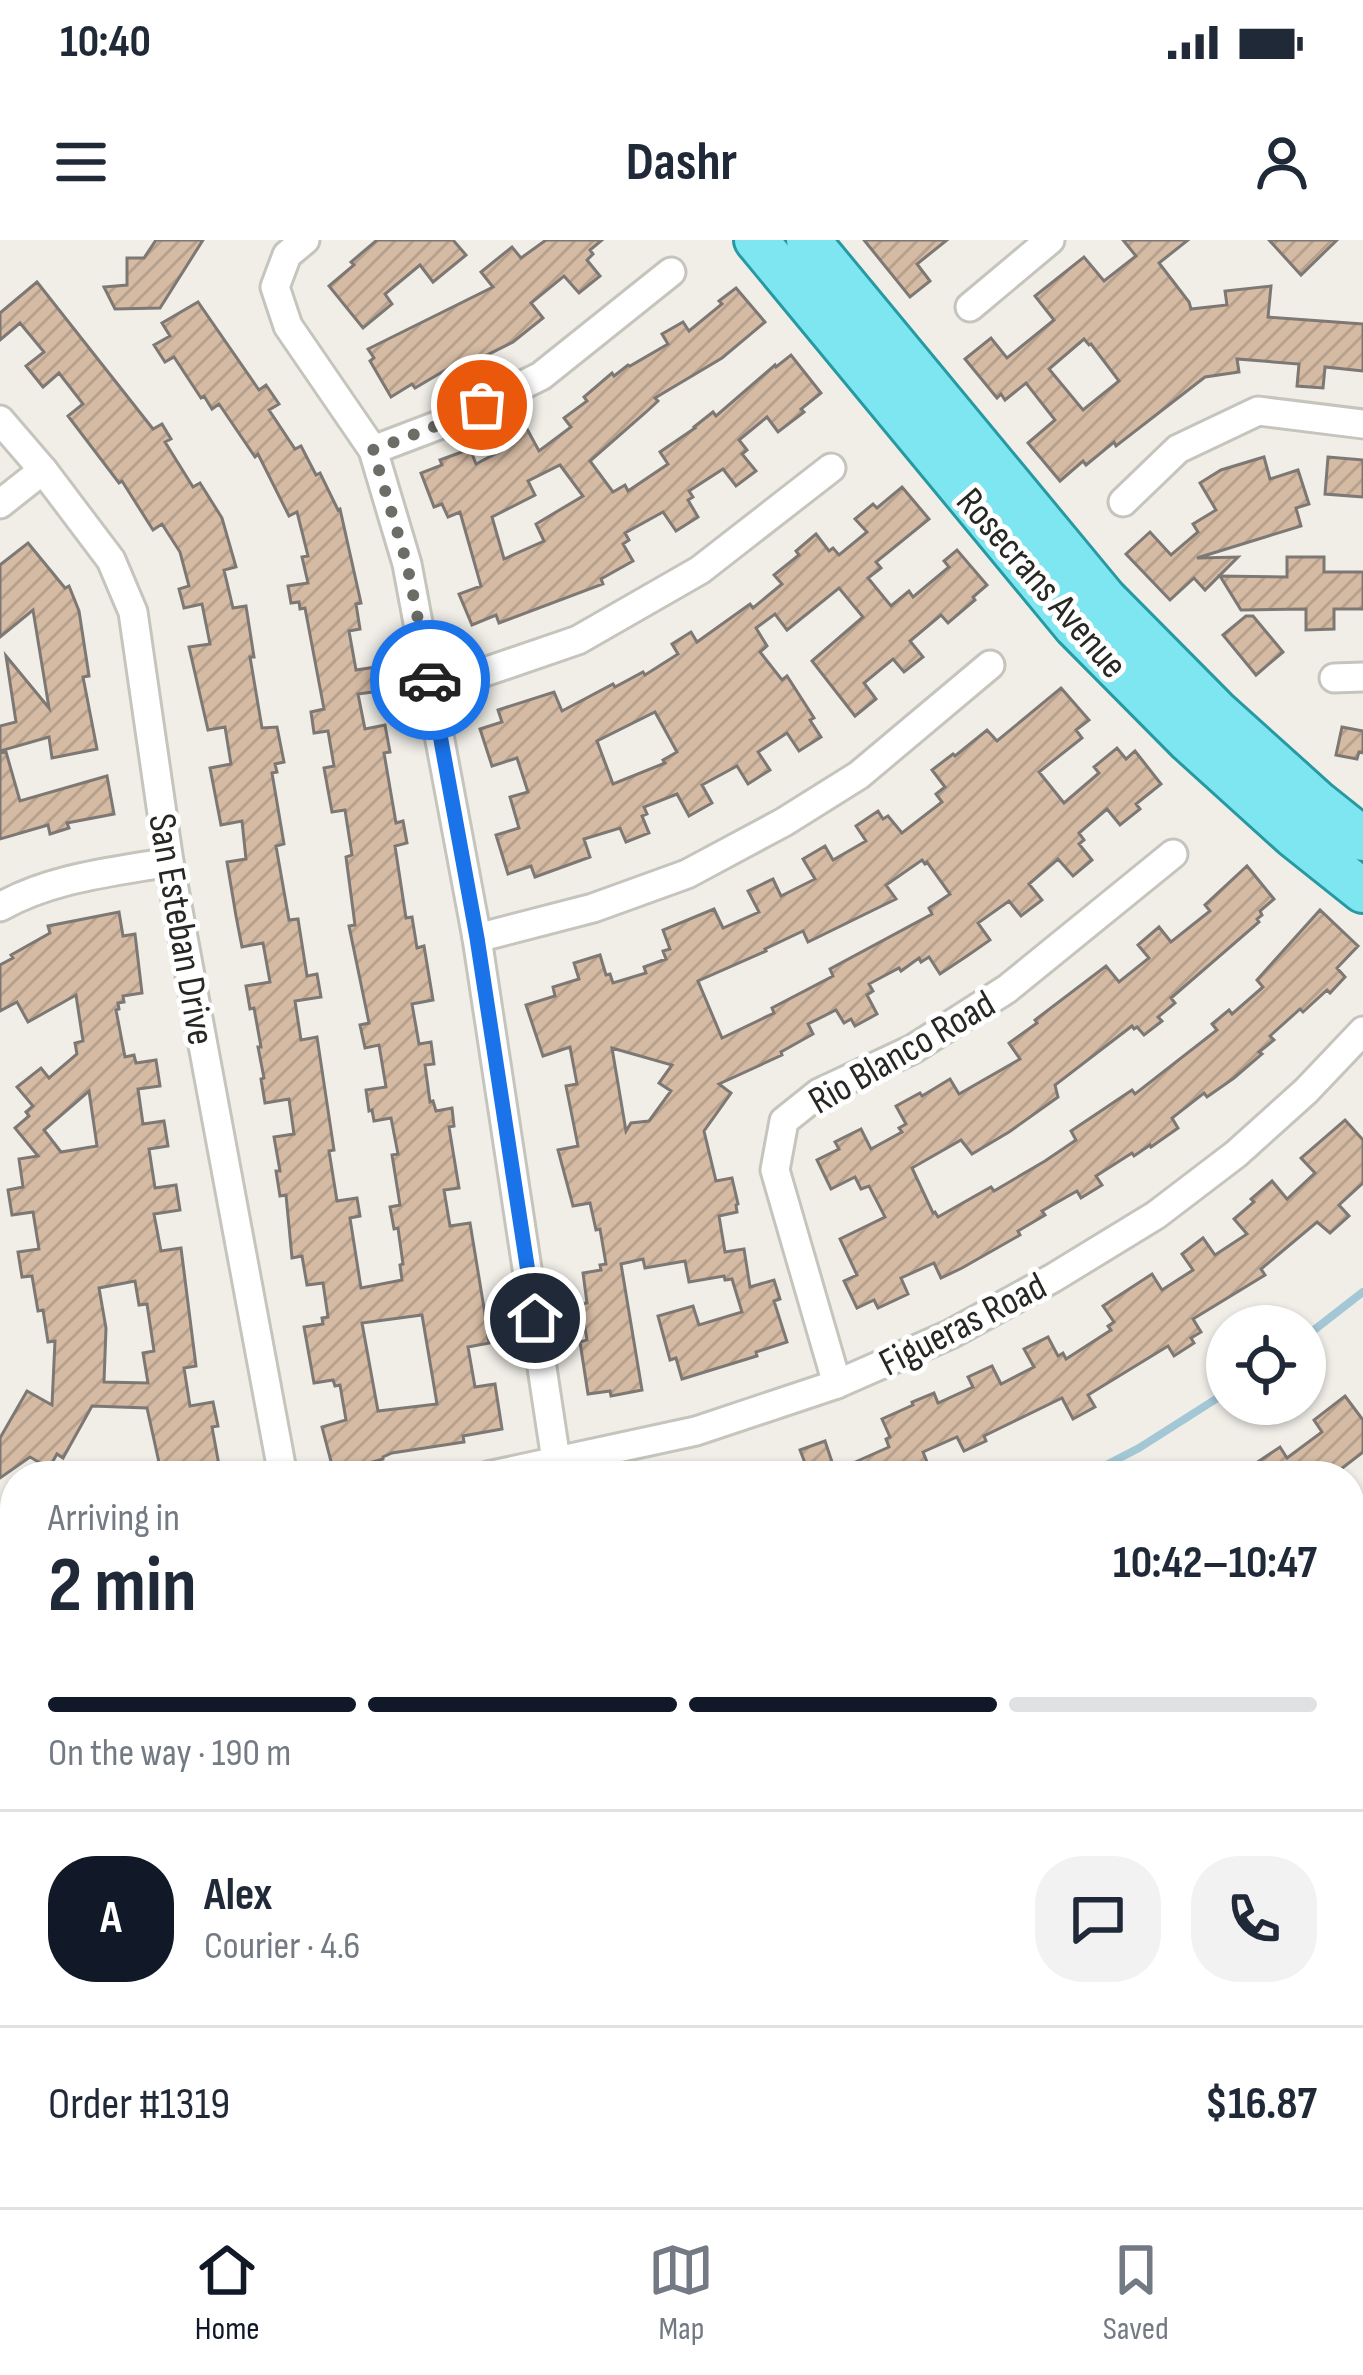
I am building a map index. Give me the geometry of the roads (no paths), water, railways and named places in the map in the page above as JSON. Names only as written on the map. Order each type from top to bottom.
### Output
[{"type":"main road","name":"Rosecrans Avenue","points":[[756,240],[1075,626],[1189,741],[1363,891]]},
{"type":"main road","name":"Rosecrans Avenue","points":[[808,240],[1105,599],[1216,711],[1363,839]]},
{"type":"street","points":[[305,240],[287,255],[275,287],[289,326],[373,450],[407,564],[477,938],[556,1460]]},
{"type":"street","points":[[970,307],[1050,240]]},
{"type":"street","points":[[373,450],[452,420],[542,376],[671,272]]},
{"type":"street","points":[[1124,502],[1178,449],[1258,411],[1363,424]]},
{"type":"street","name":"San Esteban Drive","points":[[0,420],[111,560],[133,612],[169,862],[280,1461]]},
{"type":"street","points":[[432,690],[578,640],[700,570],[831,468]]},
{"type":"street","points":[[0,505],[43,470]]},
{"type":"street","points":[[477,938],[593,908],[687,874],[859,775],[990,664]]},
{"type":"street","points":[[1334,678],[1363,677]]},
{"type":"street","name":"Rio Blanco Road","points":[[837,1384],[775,1170],[784,1121],[818,1093],[913,1049],[1007,989],[1173,854]]},
{"type":"street","points":[[0,907],[70,880],[169,862]]},
{"type":"street","name":"Figueras Road","points":[[552,1461],[696,1431],[837,1384],[951,1334],[1156,1215],[1306,1091],[1363,1030]]},
{"type":"waterway","points":[[1326,1321],[1363,1292]]},
{"type":"waterway","points":[[1114,1461],[1206,1405]]}]
